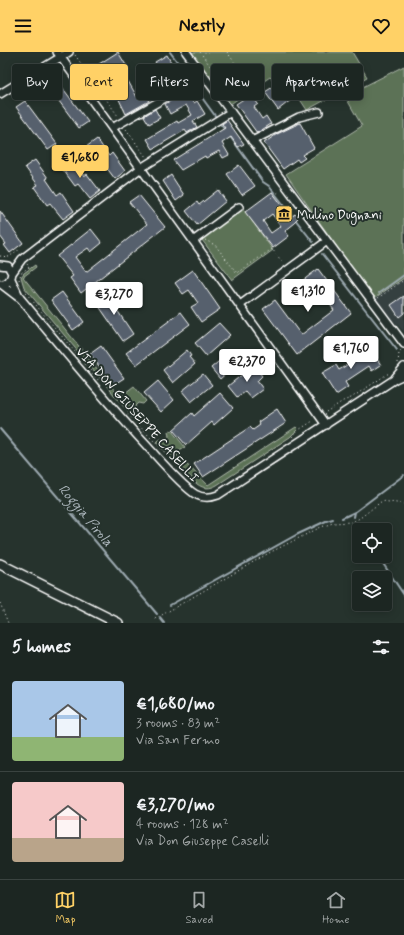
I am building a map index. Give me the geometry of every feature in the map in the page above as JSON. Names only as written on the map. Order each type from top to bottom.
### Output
[{"type":"main road","points":[[0,564],[118,623]]},
{"type":"street","points":[[0,94],[59,54],[69,52]]},
{"type":"street","points":[[186,52],[210,84]]},
{"type":"street","points":[[59,54],[326,425]]},
{"type":"street","points":[[112,128],[204,76]]},
{"type":"street","points":[[222,100],[404,346]]},
{"type":"street","points":[[0,284],[6,284],[23,258],[141,168],[231,112]]},
{"type":"street","points":[[252,141],[299,117],[319,112]]},
{"type":"street","points":[[193,241],[239,207]]},
{"type":"street","points":[[240,305],[327,241]]},
{"type":"street","points":[[1,265],[23,258]]},
{"type":"street","name":"VIA DON GIUSEPPE CASELLI","points":[[1,265],[10,269],[11,276],[20,298]]},
{"type":"street","name":"VIA DON GIUSEPPE CASELLI","points":[[0,284],[20,298],[111,407],[166,467],[191,491],[199,496],[207,498],[218,495],[326,425],[404,367]]},
{"type":"street","name":"VIA DON GIUSEPPE CASELLI","points":[[392,376],[404,375]]},
{"type":"path","points":[[200,52],[211,67]]},
{"type":"path","points":[[227,52],[235,64]]},
{"type":"path","points":[[271,198],[277,193]]},
{"type":"path","points":[[0,256],[8,257],[18,250],[29,267],[20,275],[20,283]]},
{"type":"path","points":[[24,290],[102,384]]},
{"type":"path","points":[[396,366],[399,360],[399,353],[404,346]]},
{"type":"path","points":[[291,438],[297,432],[343,400],[351,398],[392,376]]},
{"type":"path","points":[[126,412],[198,487]]},
{"type":"path","points":[[155,619],[263,557],[321,527],[333,523],[352,522],[382,501],[404,504]]},
{"type":"path","points":[[0,603],[8,623]]},
{"type":"shaded area","points":[[404,278],[404,332],[373,299]]},
{"type":"green space","points":[[189,52],[352,52],[359,64],[272,64],[272,79],[270,77],[264,81],[264,64],[211,64],[211,75],[207,76],[203,71],[203,64],[198,64]]},
{"type":"green space","points":[[404,66],[404,278],[373,299],[286,174],[362,126],[347,100],[363,100],[363,87]]},
{"type":"green space","points":[[363,70],[367,77],[363,79]]},
{"type":"green space","points":[[224,100],[236,100],[229,105]]},
{"type":"green space","points":[[300,100],[325,100],[307,110]]},
{"type":"green space","points":[[241,206],[273,250],[232,280],[199,236]]},
{"type":"green space","points":[[35,265],[36,267],[23,277],[120,397],[134,386],[146,401],[143,404],[138,403],[135,406],[136,411],[131,415],[24,287],[21,277]]},
{"type":"green space","points":[[296,427],[298,429],[290,437],[217,485],[209,488],[202,487],[197,484],[156,442],[161,439],[165,440],[169,436],[168,432],[171,430],[185,447],[176,454],[208,485]]},
{"type":"building","points":[[118,52],[125,64],[99,64]]},
{"type":"building","points":[[167,55],[172,64],[156,64],[155,62]]},
{"type":"building","points":[[128,81],[136,95],[136,100],[149,101],[126,114],[119,100],[128,100]]},
{"type":"building","points":[[62,87],[70,100],[72,100],[88,122],[79,128],[58,100],[62,100]]},
{"type":"building","points":[[272,88],[272,100],[291,100],[278,110],[265,92]]},
{"type":"building","points":[[172,100],[192,100],[194,103],[197,101],[205,114],[193,121],[197,127],[187,133],[185,130],[153,149],[147,139],[177,121],[178,123],[192,115],[186,105],[170,114],[165,104]]},
{"type":"building","points":[[242,100],[255,100],[258,104],[254,107],[262,119],[266,116],[271,124],[257,133],[236,104]]},
{"type":"building","points":[[25,101],[57,144],[48,150],[16,107]]},
{"type":"building","points":[[155,109],[160,118],[149,124],[144,116]]},
{"type":"building","points":[[227,120],[244,144],[238,147],[231,137],[222,143],[229,155],[223,158],[219,151],[206,158],[205,156],[181,170],[173,160],[225,128],[222,124]]},
{"type":"building","points":[[300,123],[314,148],[302,155],[305,158],[299,162],[297,159],[283,169],[264,143],[277,134]]},
{"type":"building","points":[[97,139],[109,156],[112,153],[125,171],[115,179],[103,163],[100,166],[86,147]]},
{"type":"building","points":[[72,159],[84,176],[87,174],[100,191],[90,199],[78,184],[75,186],[61,167]]},
{"type":"building","points":[[35,160],[48,178],[46,179],[57,195],[61,192],[74,211],[63,219],[50,203],[47,205],[34,187],[38,185],[25,167]]},
{"type":"building","points":[[239,165],[255,186],[242,195],[227,174]]},
{"type":"building","points":[[171,175],[184,195],[176,201],[163,181]]},
{"type":"building","points":[[218,190],[226,201],[197,225],[186,211],[197,202],[199,205]]},
{"type":"building","points":[[272,192],[291,217],[295,214],[298,218],[294,222],[295,223],[285,231],[289,236],[273,248],[245,212]],"holes":[[[272,214],[281,226],[271,233],[263,221]]]},
{"type":"building","points":[[139,195],[165,227],[81,293],[70,278],[73,276],[57,256],[91,229],[102,243],[91,252],[88,248],[75,257],[86,272],[147,224],[129,202]]},
{"type":"building","points":[[0,211],[23,243],[10,253],[0,236]]},
{"type":"building","points":[[318,269],[351,313],[297,355],[263,309],[275,300],[301,335],[334,310],[316,286],[293,304],[285,294]]},
{"type":"building","points":[[193,270],[220,309],[201,322],[191,307],[198,303],[189,290],[183,294],[175,283]]},
{"type":"building","points":[[62,292],[84,322],[73,330],[51,300]]},
{"type":"building","points":[[105,292],[133,334],[123,341],[94,299]]},
{"type":"building","points":[[404,296],[404,313],[399,317],[391,305]]},
{"type":"building","points":[[181,312],[190,324],[136,365],[126,353]]},
{"type":"building","points":[[219,323],[230,335],[206,356],[195,343]]},
{"type":"building","points":[[368,345],[381,365],[372,371],[369,366],[345,382],[348,387],[336,395],[322,373],[336,365],[339,370],[361,356],[358,352]]},
{"type":"building","points":[[101,346],[124,378],[113,385],[90,354]]},
{"type":"building","points":[[187,350],[191,356],[189,357],[195,364],[173,383],[163,370]]},
{"type":"building","points":[[231,351],[240,361],[220,379],[211,368]]},
{"type":"building","points":[[254,365],[262,376],[257,381],[263,389],[251,398],[245,391],[237,397],[228,386]]},
{"type":"building","points":[[203,374],[212,385],[191,402],[182,391]]},
{"type":"building","points":[[158,381],[174,400],[161,412],[144,393]]},
{"type":"building","points":[[220,393],[233,408],[214,425],[212,422],[186,445],[173,430],[192,413],[194,416]]},
{"type":"building","points":[[277,409],[286,423],[203,477],[194,464],[250,427],[253,430],[260,425],[258,422]]},
{"type":"waterway","points":[[170,52],[179,64]]},
{"type":"waterway","points":[[203,99],[216,117]]},
{"type":"waterway","points":[[221,125],[225,130]]},
{"type":"waterway","points":[[229,135],[263,182],[269,186],[313,242]]},
{"type":"waterway","points":[[322,254],[397,350]]},
{"type":"waterway","points":[[379,293],[404,275]]},
{"type":"waterway","name":"Roggia Pirola","points":[[0,429],[157,614]]},
{"type":"waterway","points":[[354,517],[355,512],[404,475]]},
{"type":"waterway","points":[[342,518],[355,512]]},
{"type":"waterway","points":[[170,605],[296,535],[333,519]]},
{"type":"waterway","points":[[383,563],[404,595]]},
{"type":"waterway","name":"Roggia Pirola","points":[[160,618],[164,623]]},
{"type":"place","name":"Mulino Dugnani","points":[[284,214]]}]
